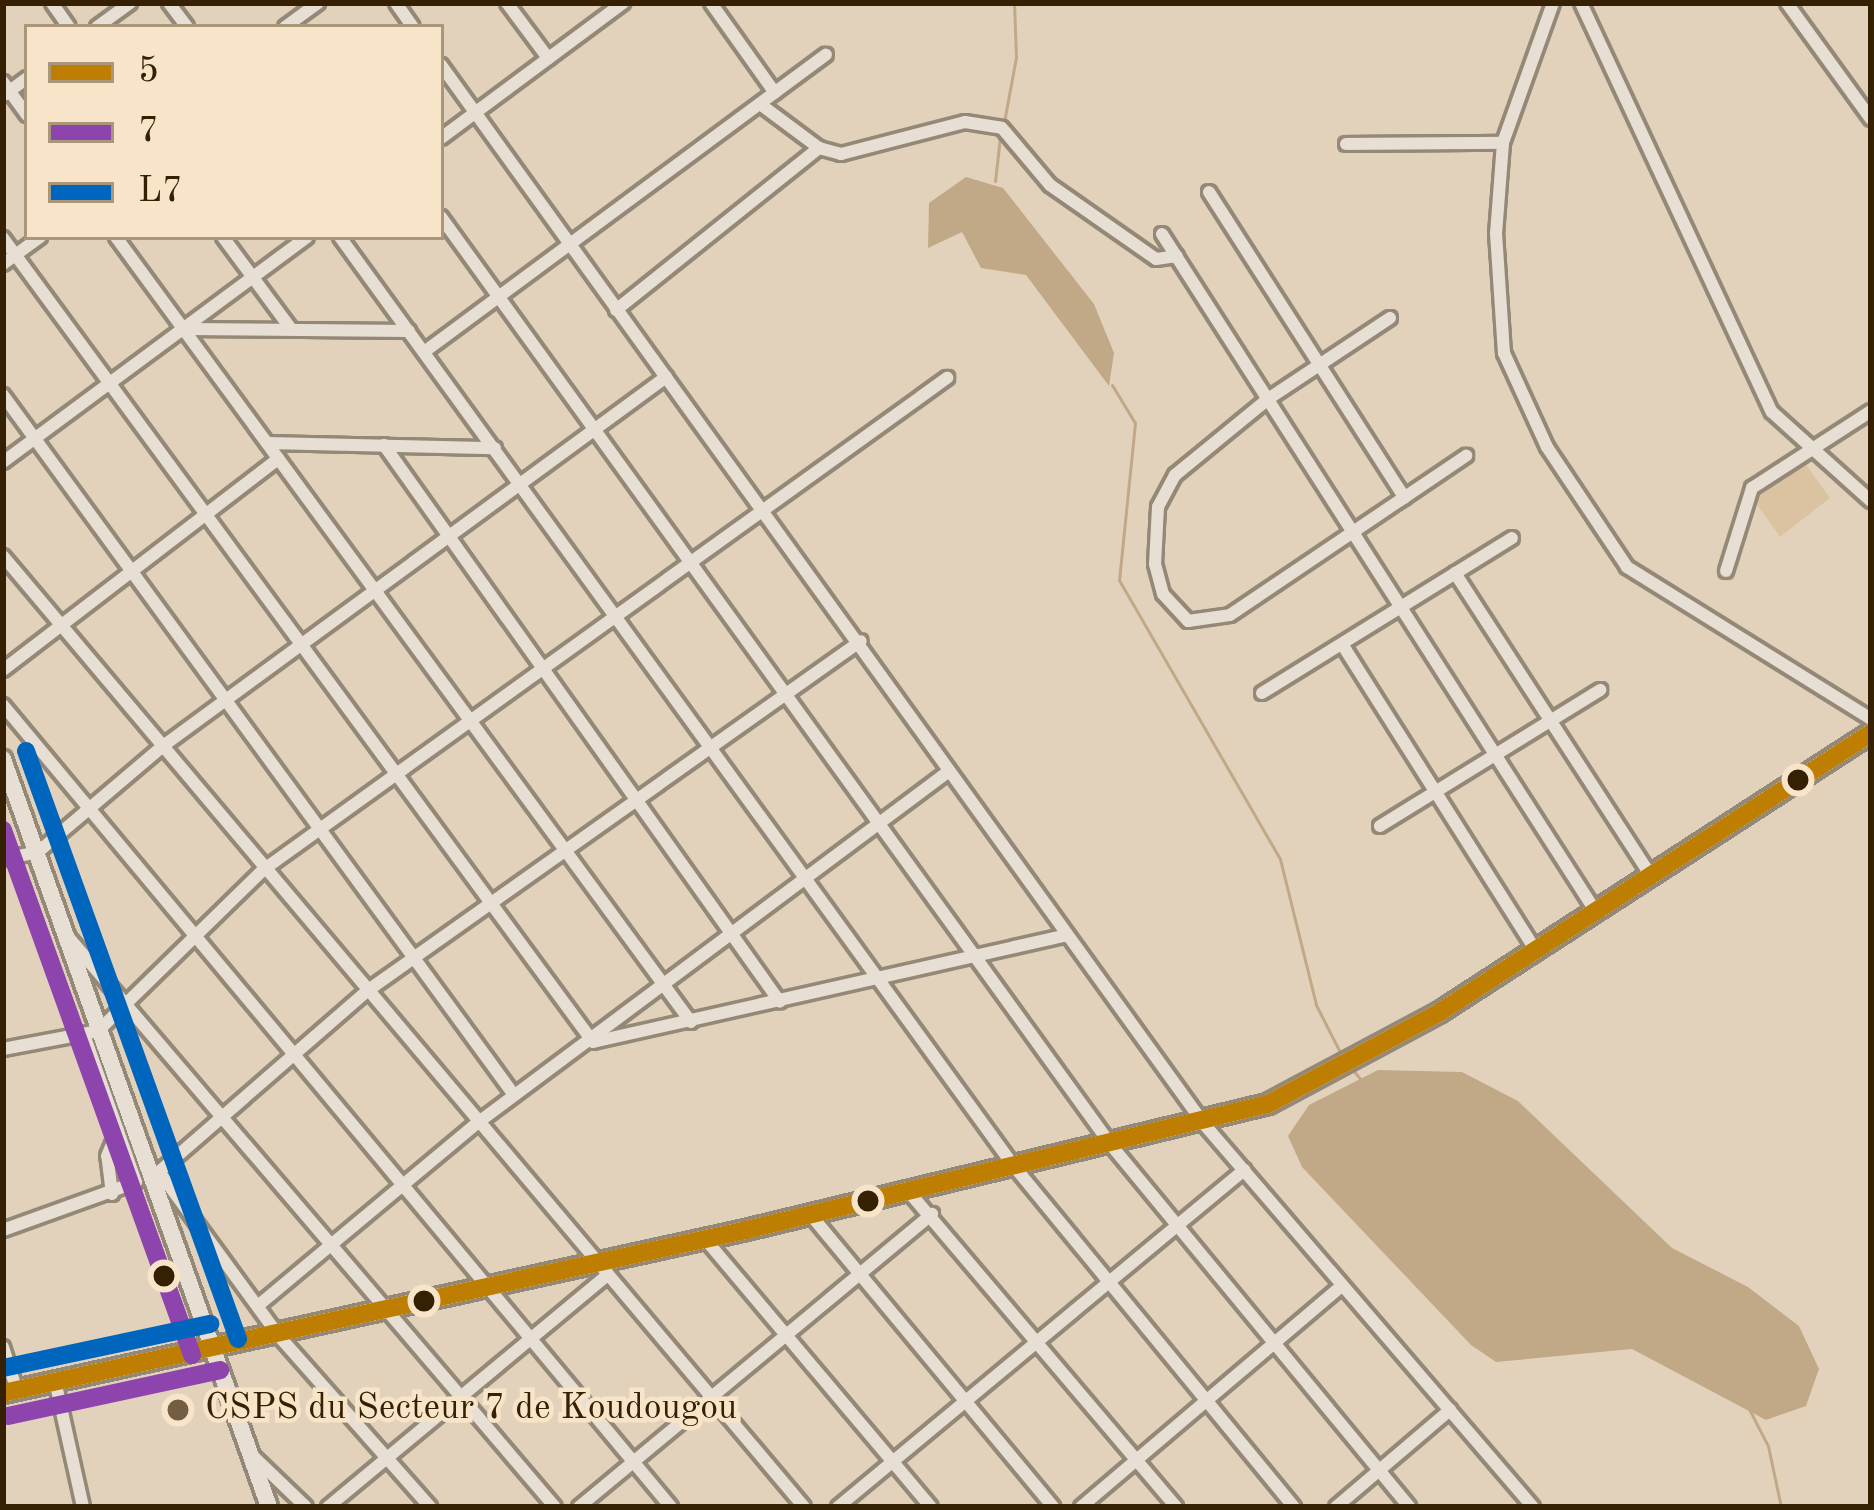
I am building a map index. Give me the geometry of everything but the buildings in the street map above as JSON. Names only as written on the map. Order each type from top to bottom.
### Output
[{"type":"main road","points":[[10,1392],[487,1288],[603,1269],[809,1213],[1204,1124],[1366,1058],[1871,733]]},
{"type":"street","points":[[101,24],[130,3]]},
{"type":"street","points":[[289,24],[318,3]]},
{"type":"street","points":[[507,3],[548,58]]},
{"type":"street","points":[[444,136],[548,58],[604,9],[623,3]]},
{"type":"street","points":[[711,3],[776,93]]},
{"type":"street","points":[[1553,3],[1503,143],[1496,233],[1504,353],[1547,447],[1617,556],[1653,588],[1871,719]]},
{"type":"street","points":[[1581,3],[1772,412],[1871,501]]},
{"type":"street","points":[[1786,3],[1871,119]]},
{"type":"street","points":[[424,352],[826,55]]},
{"type":"street","points":[[444,69],[861,641],[1204,1124],[1338,1289],[1533,1507]]},
{"type":"street","points":[[760,104],[819,148],[861,152],[965,122],[1001,129],[1050,185],[1156,259],[1177,256]]},
{"type":"street","points":[[1346,144],[1503,143]]},
{"type":"street","points":[[616,310],[819,148]]},
{"type":"street","points":[[1209,192],[1405,498]]},
{"type":"street","points":[[444,221],[1111,1145],[1409,1507]]},
{"type":"street","points":[[1162,233],[1596,912]]},
{"type":"street","points":[[3,238],[592,1042]]},
{"type":"street","points":[[3,264],[36,240]]},
{"type":"street","points":[[118,240],[691,1022]]},
{"type":"street","points":[[226,240],[291,328]]},
{"type":"street","points":[[3,462],[303,240]]},
{"type":"street","points":[[342,240],[883,979],[1012,1165],[1294,1507]]},
{"type":"street","points":[[1390,318],[1268,399],[1186,464],[1163,492],[1155,564],[1163,594],[1188,621],[1221,619],[1466,455]]},
{"type":"street","points":[[183,328],[409,331]]},
{"type":"street","points":[[3,860],[38,852],[164,746],[666,377]]},
{"type":"street","points":[[3,1049],[91,1032],[263,870],[767,513],[947,378]]},
{"type":"street","points":[[3,395],[514,1095]]},
{"type":"street","points":[[1726,571],[1753,488],[1810,446],[1871,411]]},
{"type":"street","points":[[267,443],[495,448]]},
{"type":"street","points":[[384,445],[780,1002]]},
{"type":"street","points":[[3,670],[60,621],[278,459]]},
{"type":"street","points":[[1262,693],[1512,538]]},
{"type":"street","points":[[3,556],[804,1507]]},
{"type":"street","points":[[1455,574],[1651,876]]},
{"type":"street","points":[[157,1175],[413,957],[861,641]]},
{"type":"street","points":[[1342,644],[1536,951]]},
{"type":"street","points":[[1380,826],[1600,690]]},
{"type":"street","points":[[3,705],[671,1507]]},
{"type":"street","points":[[3,759],[65,932],[136,1182],[3,1230]]},
{"type":"street","points":[[260,1304],[331,1240],[480,1121],[592,1042],[949,771]]},
{"type":"street","points":[[65,932],[392,1309],[555,1507]]},
{"type":"street","points":[[592,1042],[977,959],[1067,935]]},
{"type":"street","points":[[91,1032],[157,1175],[269,1507]]},
{"type":"street","points":[[112,1193],[106,1156],[118,1130]]},
{"type":"street","points":[[838,1507],[1244,1170]]},
{"type":"street","points":[[157,1175],[260,1304],[278,1334],[430,1507]]},
{"type":"street","points":[[909,1192],[1176,1507]]},
{"type":"street","points":[[809,1213],[1053,1507]]},
{"type":"street","points":[[579,1507],[932,1214]]},
{"type":"street","points":[[706,1240],[931,1507]]},
{"type":"street","points":[[328,1507],[529,1340],[603,1269]]},
{"type":"street","points":[[1081,1507],[1338,1289]]},
{"type":"street","points":[[3,1347],[10,1392]]},
{"type":"street","points":[[56,1384],[83,1507]]},
{"type":"street","points":[[1336,1507],[1450,1410]]},
{"type":"street","points":[[249,1452],[306,1507]]},
{"type":"shaded area","points":[[966,177],[1003,188],[1094,304],[1114,353],[1109,386],[1026,275],[981,268],[962,232],[928,248],[929,203]]},
{"type":"shaded area","points":[[1804,462],[1830,498],[1780,537],[1754,500]]},
{"type":"shaded area","points":[[1378,1070],[1462,1072],[1518,1101],[1672,1248],[1748,1287],[1799,1326],[1819,1369],[1806,1406],[1766,1420],[1632,1349],[1496,1362],[1471,1345],[1302,1167],[1288,1136],[1309,1105]]},
{"type":"waterway","points":[[1004,122],[1016,57],[1014,3]]},
{"type":"waterway","points":[[995,181],[1000,137]]},
{"type":"waterway","points":[[1112,385],[1135,423],[1119,580],[1280,859],[1316,1005],[1342,1056]]},
{"type":"waterway","points":[[1352,1069],[1362,1081]]},
{"type":"waterway","points":[[1749,1409],[1768,1446],[1781,1507]]},
{"type":"transit line","name":"5","points":[[3,1393],[746,1230],[1268,1104],[1440,1012],[1871,733]]},
{"type":"transit line","name":"L7","points":[[26,751],[238,1339]]},
{"type":"transit line","name":"7","points":[[3,830],[192,1355]]},
{"type":"transit line","name":"L7","points":[[3,1368],[210,1324]]},
{"type":"transit line","name":"7","points":[[8,1416],[220,1370]]},
{"type":"place","name":"CSPS du Secteur 7 de Koudougou","points":[[178,1410]]}]
